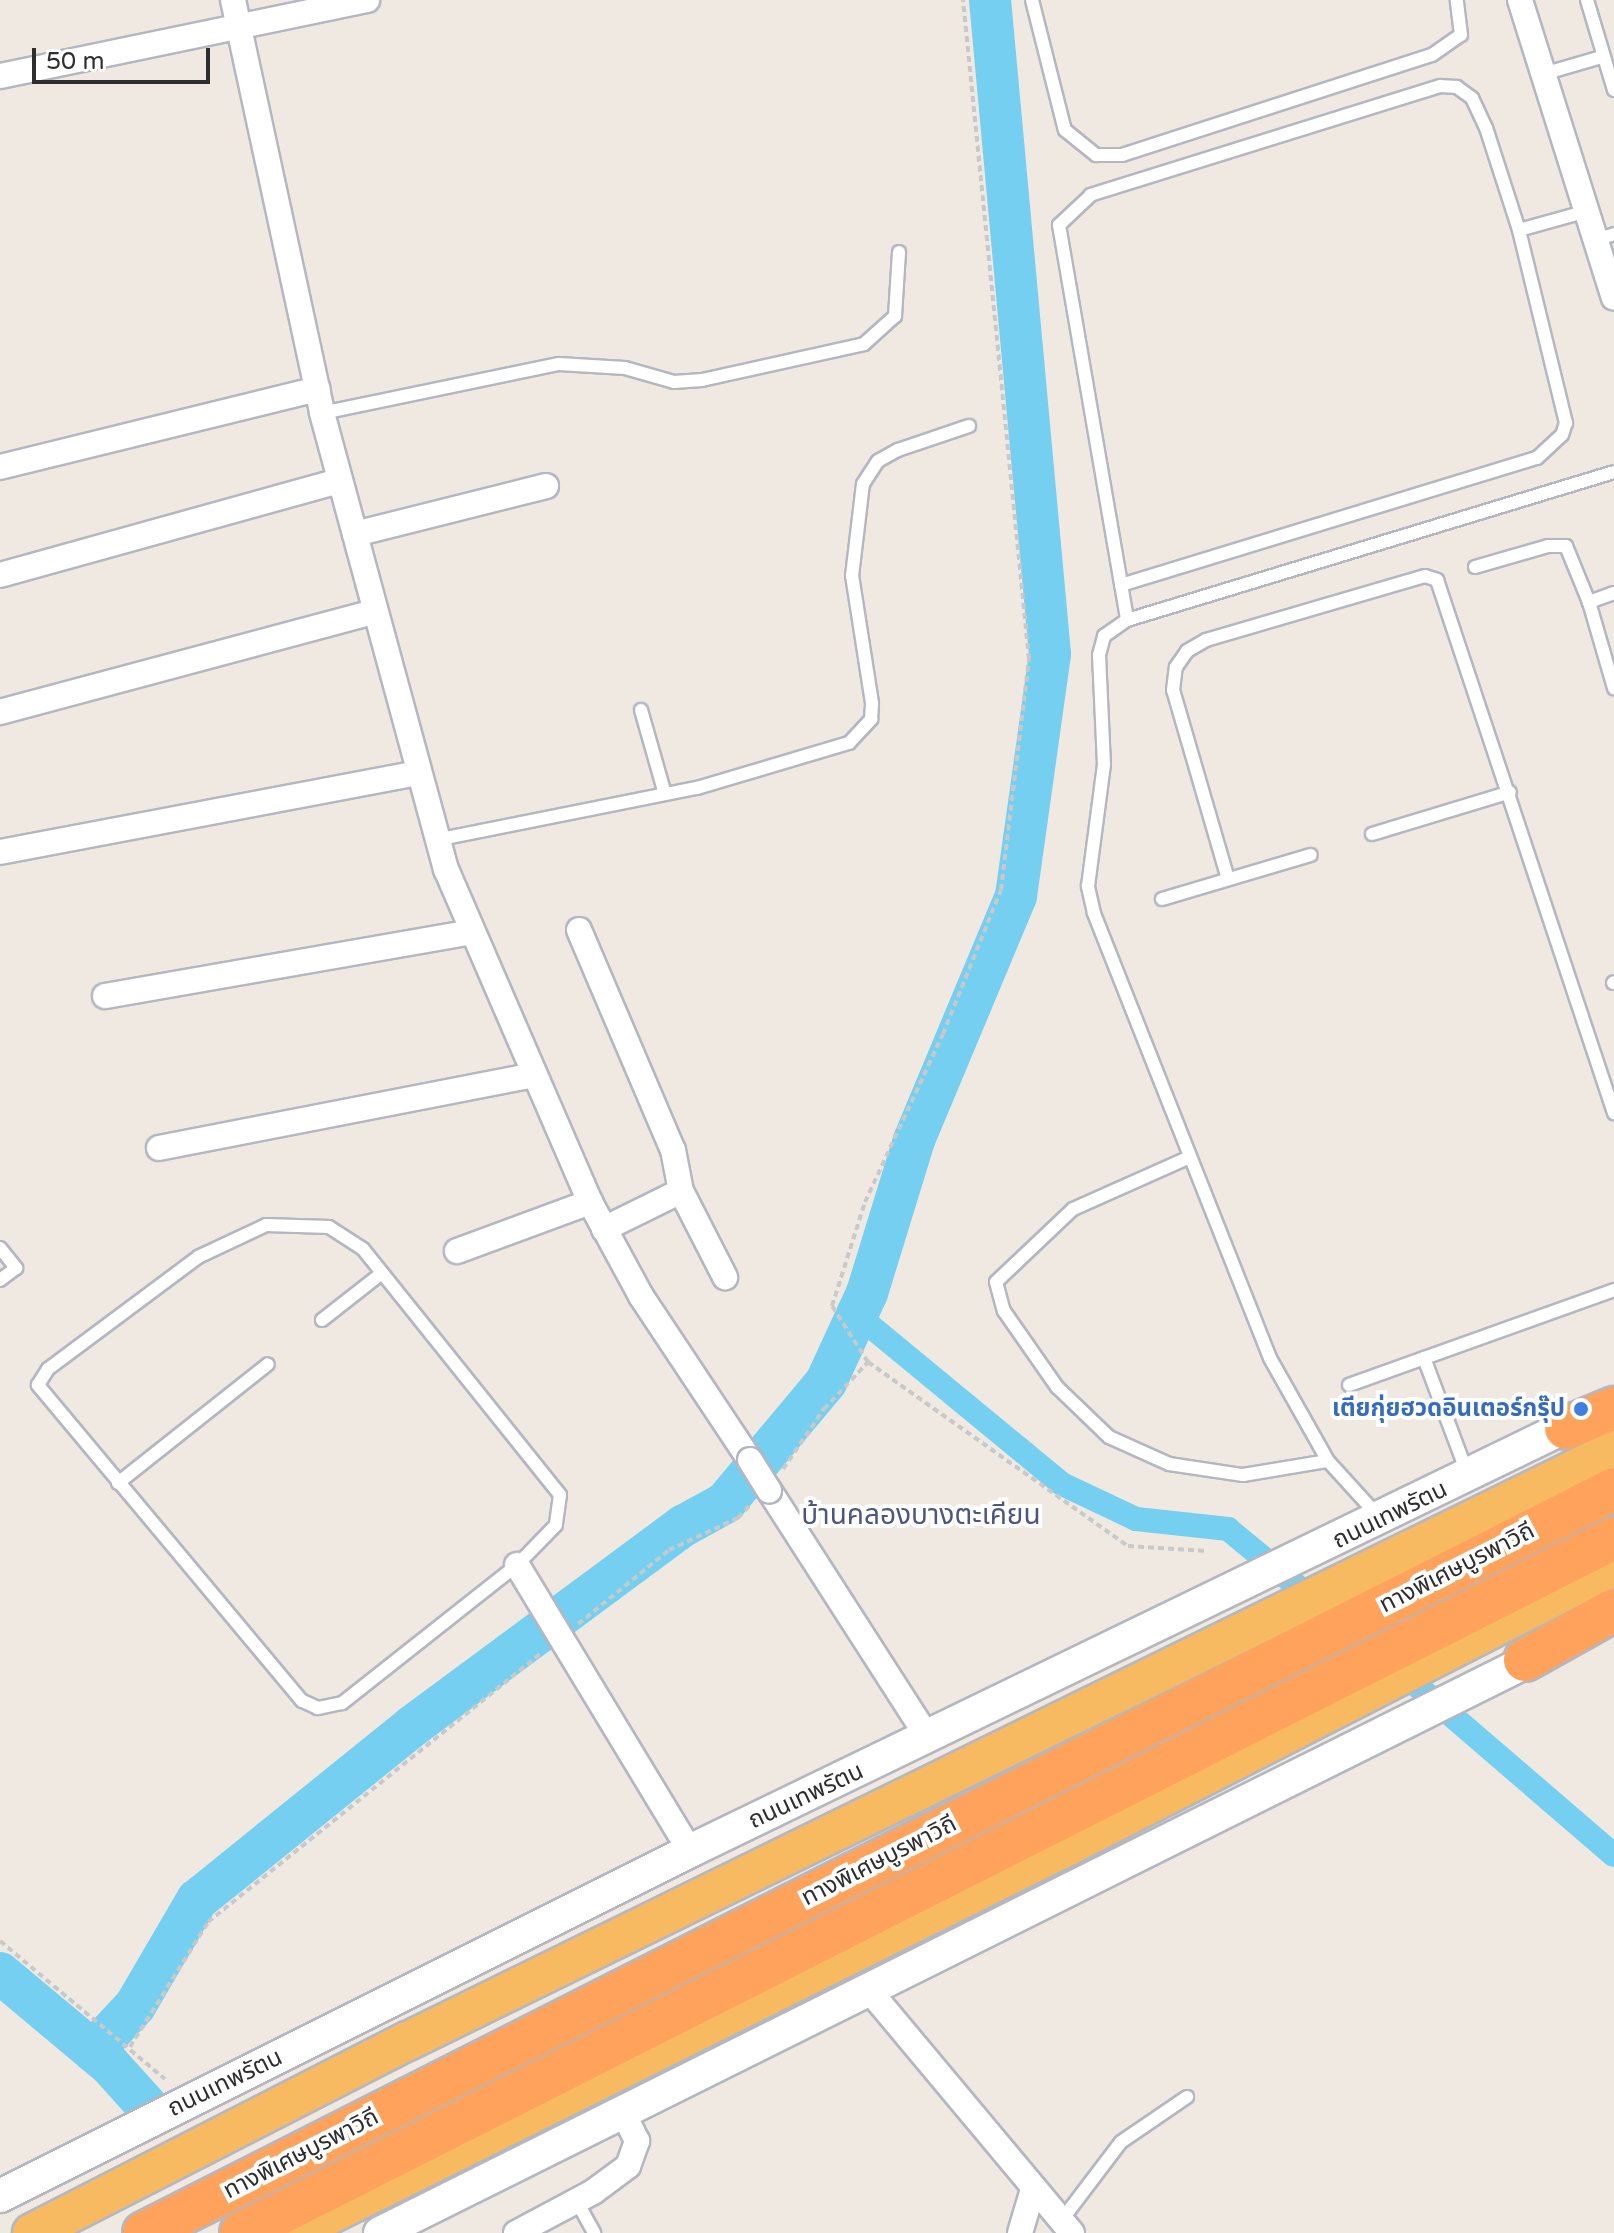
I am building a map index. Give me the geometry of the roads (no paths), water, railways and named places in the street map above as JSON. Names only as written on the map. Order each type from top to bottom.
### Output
[{"type":"highway","points":[[1566,1428],[1614,1408]]},
{"type":"highway","name":"ถนนเทพรัตน","points":[[32,2233],[437,2027],[1614,1450]]},
{"type":"highway","name":"ทางพิเศษบูรพาวิถี","points":[[144,2233],[1614,1489]]},
{"type":"highway","name":"ทางพิเศษบูรพาวิถี","points":[[241,2233],[1614,1538]]},
{"type":"highway","points":[[293,2233],[1046,1858],[1614,1566]]},
{"type":"highway","points":[[1525,1660],[1612,1625]]},
{"type":"main road","name":"ถนนเทพรัตน","points":[[0,2196],[690,1851],[1469,1477],[1614,1400]]},
{"type":"main road","points":[[380,2233],[1525,1660]]},
{"type":"street","points":[[233,0],[339,481],[436,840],[472,932],[590,1202],[641,1296],[769,1487],[928,1738]]},
{"type":"street","points":[[0,76],[367,0]]},
{"type":"street","points":[[1520,0],[1587,211],[1605,237],[1614,298]]},
{"type":"street","points":[[0,467],[320,401]]},
{"type":"street","points":[[0,575],[339,481]]},
{"type":"street","points":[[355,534],[546,486]]},
{"type":"street","points":[[0,712],[374,612]]},
{"type":"street","points":[[0,852],[417,773]]},
{"type":"street","points":[[579,930],[673,1150],[681,1191],[725,1277]]},
{"type":"street","points":[[105,996],[472,932]]},
{"type":"street","points":[[159,1148],[534,1075]]},
{"type":"street","points":[[604,1229],[681,1191]]},
{"type":"street","points":[[457,1251],[590,1202]]},
{"type":"street","points":[[517,1565],[690,1851]]},
{"type":"street","points":[[868,1989],[1066,2227]]},
{"type":"street","points":[[516,2233],[576,2200],[628,2166],[637,2141],[623,2112]]},
{"type":"street","points":[[1020,2233],[1033,2189]]},
{"type":"lane","points":[[1032,0],[1065,130],[1096,155],[1122,155],[1432,55],[1461,35],[1457,0]]},
{"type":"lane","points":[[1587,0],[1601,57],[1614,90]]},
{"type":"lane","points":[[1543,74],[1601,57]]},
{"type":"lane","points":[[1121,585],[1552,449],[1566,423],[1519,230],[1472,98],[1457,87],[1440,86],[1091,195],[1068,213],[1059,225],[1060,245],[1127,620]]},
{"type":"lane","points":[[1519,230],[1587,211]]},
{"type":"lane","points":[[320,401],[559,364],[625,368],[688,381],[864,344],[895,316],[899,252]]},
{"type":"lane","points":[[436,840],[665,794],[828,752],[864,731],[872,703],[851,556],[863,484],[878,461],[898,450],[969,426]]},
{"type":"lane","points":[[1381,1519],[1328,1461],[1270,1358],[1094,913],[1088,886],[1104,765],[1099,655],[1104,636],[1127,620],[1614,472]]},
{"type":"lane","points":[[1475,567],[1558,544],[1573,554],[1614,688]]},
{"type":"lane","points":[[1228,879],[1173,690],[1176,667],[1187,651],[1206,640],[1425,576],[1437,580],[1510,792],[1614,1113]]},
{"type":"lane","points":[[1589,602],[1614,593]]},
{"type":"lane","points":[[641,710],[665,794]]},
{"type":"lane","points":[[1372,834],[1510,792]]},
{"type":"lane","points":[[1162,899],[1311,855]]},
{"type":"lane","points":[[1190,1157],[1073,1209],[996,1282],[1004,1311],[1057,1387],[1109,1437],[1157,1459],[1243,1475],[1328,1461]]},
{"type":"lane","points":[[266,1225],[329,1227],[363,1249],[560,1495],[556,1525],[517,1565],[342,1703],[318,1708],[302,1701],[118,1483],[45,1399],[38,1385],[48,1369],[198,1257],[266,1225]]},
{"type":"lane","points":[[0,1248],[16,1268],[0,1280]]},
{"type":"lane","points":[[322,1320],[382,1273]]},
{"type":"lane","points":[[1349,1385],[1614,1290]]},
{"type":"lane","points":[[1424,1358],[1469,1477]]},
{"type":"lane","points":[[118,1483],[268,1364]]},
{"type":"lane","points":[[1066,2227],[1121,2142],[1187,2097]]},
{"type":"lane","points":[[576,2200],[594,2233]]},
{"type":"waterway","points":[[93,2051],[135,2006],[197,1900],[414,1725],[683,1526],[725,1503],[826,1382],[867,1293],[914,1140],[1016,896],[1050,654],[990,0]]},
{"type":"waterway","points":[[857,1315],[1062,1484],[1136,1519],[1228,1529],[1320,1605]]},
{"type":"waterway","points":[[1394,1666],[1614,1855]]},
{"type":"waterway","points":[[0,1973],[109,2064],[146,2105]]},
{"type":"place","name":"เตียกุ่ยฮวดอินเตอร์กรุ๊ป","points":[[1581,1409]]},
{"type":"district","name":"บ้านคลองบางตะเคียน","points":[[921,1515]]}]
